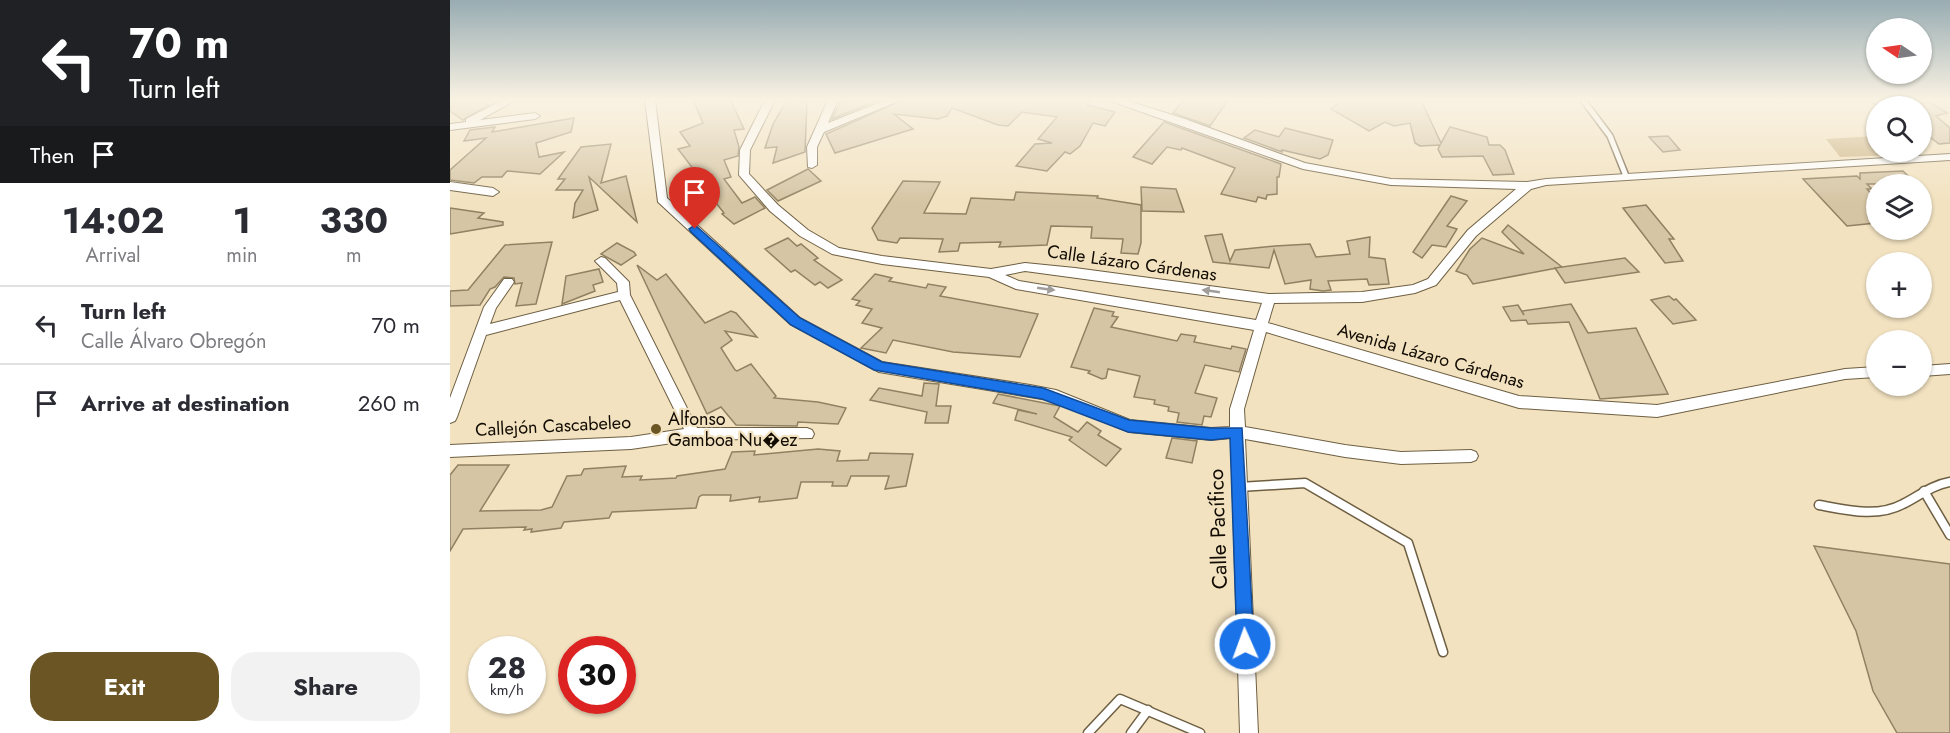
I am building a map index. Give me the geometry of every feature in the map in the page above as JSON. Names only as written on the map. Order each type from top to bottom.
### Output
[{"type":"street","points":[[654,134],[662,199],[795,321],[879,366],[1056,396],[1128,426],[1211,434],[1237,432],[1345,452],[1401,458],[1471,456]]},
{"type":"street","name":"Calle Lázaro Cárdenas","points":[[751,134],[745,150],[744,175],[774,208],[804,233],[836,251],[882,260],[991,273],[1025,267],[1269,299],[1362,297],[1394,293],[1432,282],[1472,233],[1527,186]]},
{"type":"street","points":[[812,165],[812,147],[819,134]]},
{"type":"street","points":[[1217,134],[1303,166],[1391,182],[1527,186],[1546,182],[1866,159]]},
{"type":"street","points":[[1932,156],[1950,157]]},
{"type":"street","points":[[450,186],[493,192]]},
{"type":"street","points":[[601,261],[623,282],[624,295],[693,434]]},
{"type":"street","name":"Calle Lázaro Cárdenas","points":[[991,273],[1016,285],[1261,326]]},
{"type":"street","points":[[450,417],[490,306],[508,282]]},
{"type":"street","points":[[482,331],[624,295]]},
{"type":"street","name":"Calle Pacífico","points":[[1249,733],[1237,409],[1269,299]]},
{"type":"street","name":"Avenida Lázaro Cárdenas","points":[[1261,326],[1519,402],[1657,411],[1845,374],[1866,373]]},
{"type":"street","points":[[1932,370],[1950,369]]},
{"type":"street","name":"Callejón Cascabeleo","points":[[450,451],[631,443],[693,434],[807,434]]},
{"type":"lane","points":[[1609,134],[1626,177]]},
{"type":"lane","points":[[1819,506],[1868,513],[1896,507],[1938,483],[1950,482]]},
{"type":"lane","points":[[1239,487],[1305,483],[1408,543],[1443,652]]},
{"type":"lane","points":[[1924,491],[1950,535]]},
{"type":"lane","points":[[1088,733],[1120,699],[1200,733]]},
{"type":"lane","points":[[1131,733],[1148,710]]},
{"type":"shaded area","points":[[1866,137],[1866,156],[1840,157],[1826,139]]},
{"type":"building","points":[[468,134],[564,134],[536,143],[539,157],[564,152],[540,174],[507,171],[502,177],[482,177],[474,183],[450,180],[450,170],[486,138],[464,141]]},
{"type":"building","points":[[682,134],[735,134],[739,147],[738,156],[724,160],[731,177],[724,179],[742,203],[755,197],[765,208],[734,224],[722,214],[724,213],[705,189],[708,188],[678,149],[690,146]]},
{"type":"building","points":[[770,134],[806,134],[805,152],[773,163],[777,147],[765,148]]},
{"type":"building","points":[[826,134],[896,134],[835,153]]},
{"type":"building","points":[[1042,134],[1087,134],[1080,146],[1070,154],[1065,152],[1047,171],[1016,166],[1035,144],[1052,143],[1038,139]]},
{"type":"building","points":[[1153,134],[1198,134],[1281,164],[1279,177],[1277,177],[1277,194],[1267,195],[1266,199],[1258,197],[1256,202],[1221,194],[1235,168],[1182,148],[1181,150],[1167,147],[1152,164],[1133,157]]},
{"type":"building","points":[[1249,134],[1269,134],[1279,137],[1281,134],[1310,134],[1333,140],[1328,155],[1320,159],[1282,150],[1282,152],[1244,138]]},
{"type":"building","points":[[1413,134],[1437,134],[1441,143],[1446,134],[1477,134],[1487,137],[1489,145],[1500,145],[1505,150],[1514,174],[1493,175],[1483,156],[1442,157],[1438,149],[1440,145],[1420,146],[1415,143]]},
{"type":"building","points":[[1932,134],[1950,134],[1950,143],[1939,144],[1932,139]]},
{"type":"building","points":[[1668,136],[1680,150],[1663,152],[1649,137]]},
{"type":"building","points":[[611,144],[601,183],[626,176],[637,222],[589,177],[598,210],[573,218],[575,203],[583,190],[556,190],[565,179],[558,179],[581,147]]},
{"type":"building","points":[[808,169],[821,181],[778,201],[767,190]]},
{"type":"building","points":[[1903,171],[1906,174],[1866,174],[1866,224],[1847,226],[1803,179],[1857,176],[1860,179],[1860,173]]},
{"type":"building","points":[[903,181],[940,182],[924,213],[966,214],[971,198],[1014,200],[1016,192],[1098,196],[1097,198],[1141,205],[1141,243],[1138,254],[1121,253],[1123,239],[1091,238],[1092,227],[1051,226],[1047,245],[999,247],[1001,242],[960,243],[958,251],[939,252],[943,239],[900,238],[897,243],[878,240],[872,228]]},
{"type":"building","points":[[1141,187],[1176,189],[1184,212],[1142,211]]},
{"type":"building","points":[[1451,196],[1467,201],[1447,226],[1457,229],[1446,247],[1432,245],[1422,258],[1413,252]]},
{"type":"building","points":[[1646,205],[1674,239],[1669,239],[1683,261],[1665,263],[1623,208]]},
{"type":"building","points":[[450,208],[484,213],[478,218],[503,222],[503,225],[450,234]]},
{"type":"building","points":[[1508,225],[1562,267],[1473,284],[1467,275],[1456,271],[1470,249],[1482,238],[1524,254],[1502,232]]},
{"type":"building","points":[[1222,234],[1230,261],[1235,250],[1275,246],[1310,244],[1316,257],[1350,254],[1347,241],[1370,237],[1369,257],[1385,259],[1389,284],[1369,285],[1367,279],[1328,281],[1331,290],[1323,291],[1310,289],[1311,280],[1285,284],[1274,250],[1269,268],[1213,262],[1205,236]]},
{"type":"building","points":[[788,238],[797,246],[801,244],[818,258],[814,260],[842,280],[828,288],[820,282],[815,285],[795,270],[791,272],[765,249]]},
{"type":"building","points":[[552,242],[536,304],[516,306],[522,283],[515,284],[514,278],[504,277],[490,289],[480,305],[450,306],[450,291],[468,290],[505,245]]},
{"type":"building","points":[[617,243],[636,255],[621,265],[601,254]]},
{"type":"building","points":[[1625,258],[1639,272],[1565,283],[1555,268]]},
{"type":"building","points":[[637,265],[657,280],[666,274],[705,323],[731,311],[736,313],[757,337],[725,331],[732,340],[721,348],[735,370],[751,364],[776,396],[774,398],[818,402],[846,408],[838,424],[798,422],[797,426],[736,425],[721,407],[707,414]]},
{"type":"building","points":[[599,269],[603,282],[593,285],[595,291],[562,304],[566,276]]},
{"type":"building","points":[[875,274],[892,278],[889,281],[926,288],[928,284],[946,287],[940,296],[1038,314],[1020,357],[953,352],[893,340],[886,353],[861,348],[882,328],[862,323],[872,309],[856,305],[860,301],[852,299]]},
{"type":"building","points":[[1669,296],[1676,299],[1696,320],[1673,324],[1651,300]]},
{"type":"building","points":[[1571,304],[1588,333],[1636,328],[1668,394],[1600,399],[1569,322],[1528,324],[1526,320],[1511,321],[1503,307],[1518,305],[1524,315],[1522,311]]},
{"type":"building","points":[[1094,308],[1114,312],[1112,316],[1118,317],[1111,327],[1177,341],[1181,334],[1196,336],[1194,342],[1231,349],[1232,346],[1246,349],[1239,372],[1205,365],[1195,393],[1217,398],[1211,417],[1204,416],[1202,425],[1177,422],[1179,413],[1168,411],[1169,407],[1154,404],[1155,400],[1134,397],[1140,376],[1108,369],[1106,378],[1102,379],[1088,373],[1090,371],[1071,367]]},
{"type":"building","points":[[924,383],[939,384],[936,406],[951,406],[948,423],[925,423],[927,412],[870,400],[879,388],[922,396]]},
{"type":"building","points":[[998,394],[1060,406],[1054,417],[1078,432],[1087,422],[1101,431],[1098,435],[1121,449],[1106,466],[1069,440],[1072,437],[1015,420],[1018,410],[1037,414],[993,403]]},
{"type":"building","points":[[1172,438],[1197,441],[1192,463],[1166,458]]},
{"type":"building","points":[[818,449],[840,451],[837,461],[868,460],[870,453],[913,454],[906,486],[885,489],[889,476],[851,476],[847,486],[832,486],[833,482],[801,482],[797,498],[759,502],[760,497],[730,501],[731,495],[702,495],[699,497],[696,508],[612,512],[609,518],[564,522],[561,528],[531,532],[532,529],[524,530],[526,527],[463,529],[450,551],[450,475],[458,465],[509,465],[480,511],[541,510],[552,507],[567,476],[581,475],[584,469],[626,466],[622,477],[642,476],[640,480],[676,478],[725,469],[732,452],[755,451],[754,455]]},
{"type":"building","points":[[1814,546],[1950,564],[1950,733],[1897,733],[1873,691],[1856,631]]},
{"type":"place","name":"Alfonso Gamboa Nu�ez","points":[[656,429]]},
{"type":"route","points":[[695,229],[795,321],[879,366],[1056,396],[1128,426],[1211,434],[1237,432],[1245,644]]}]
